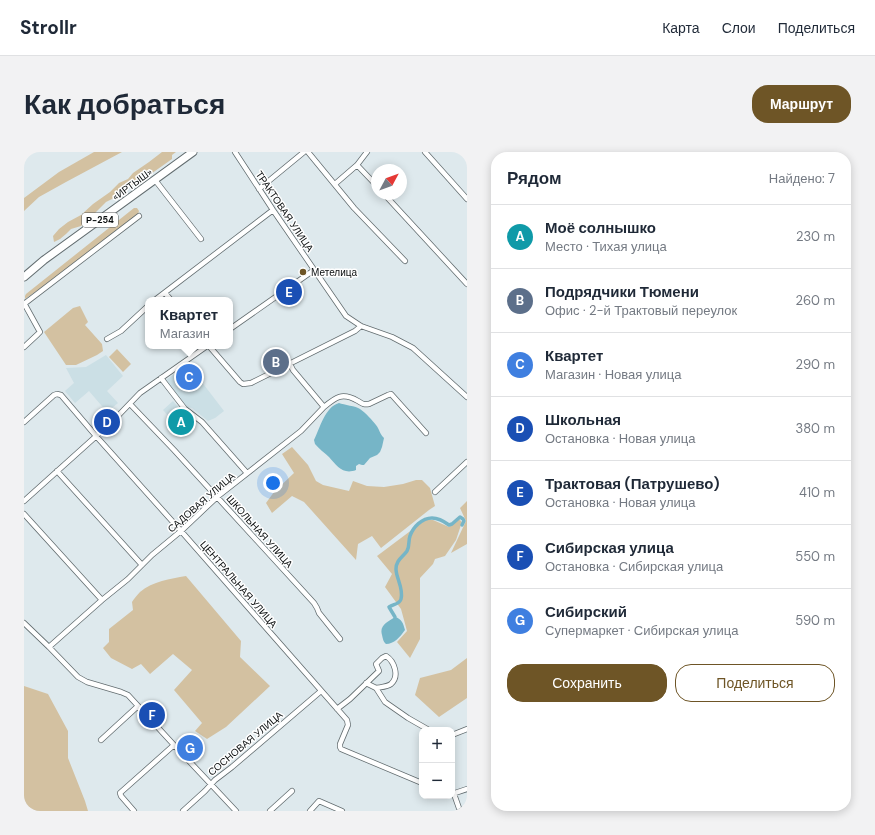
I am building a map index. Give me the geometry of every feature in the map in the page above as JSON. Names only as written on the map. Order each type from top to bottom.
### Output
[{"type":"highway","name":"«ИРТЫШ»","points":[[24,276],[193,152]]},
{"type":"highway","name":"«ИРТЫШ»","points":[[24,271],[44,260]]},
{"type":"street","name":"ТРАКТОВАЯ УЛИЦА","points":[[235,152],[346,316],[361,326],[392,337],[413,348],[467,397]]},
{"type":"street","points":[[259,189],[304,152]]},
{"type":"street","points":[[308,152],[354,208],[405,261]]},
{"type":"street","points":[[335,184],[357,165],[367,152]]},
{"type":"street","points":[[425,152],[467,199]]},
{"type":"street","points":[[357,165],[371,180]]},
{"type":"street","points":[[155,180],[201,238]]},
{"type":"street","points":[[390,200],[467,284]]},
{"type":"street","points":[[159,297],[273,210]]},
{"type":"street","points":[[24,347],[40,332],[24,304],[139,216]]},
{"type":"street","points":[[233,327],[314,270]]},
{"type":"street","points":[[165,293],[168,297]]},
{"type":"street","points":[[107,339],[121,331],[145,309]]},
{"type":"street","points":[[211,349],[240,382],[243,384],[251,383],[355,331],[361,326]]},
{"type":"street","points":[[24,501],[113,421],[140,394],[204,349]]},
{"type":"street","points":[[290,364],[293,370],[324,407]]},
{"type":"street","points":[[161,378],[186,409],[202,422],[247,473]]},
{"type":"street","name":"САДОВАЯ УЛИЦА","points":[[49,647],[102,600],[128,580],[152,555],[181,531],[217,497],[301,431],[324,407],[335,398],[346,396],[357,400],[363,405],[366,405],[391,394],[426,433]]},
{"type":"street","name":"ЦЕНТРАЛЬНАЯ УЛИЦА","points":[[24,422],[54,395],[61,395],[347,720],[348,725],[340,744],[341,749],[419,782]]},
{"type":"street","name":"ШКОЛЬНАЯ УЛИЦА","points":[[130,404],[314,603],[319,613],[340,639]]},
{"type":"street","points":[[435,492],[467,462]]},
{"type":"street","points":[[57,471],[142,565]]},
{"type":"street","points":[[24,514],[102,600]]},
{"type":"street","points":[[24,623],[78,677],[87,682],[128,695],[236,811]]},
{"type":"street","points":[[337,709],[379,672],[376,664],[386,656],[394,665],[396,676],[392,683],[385,687],[376,688]]},
{"type":"street","points":[[366,683],[376,688],[385,702],[424,727]]},
{"type":"street","name":"СОСНОВАЯ УЛИЦА","points":[[183,811],[220,776],[321,691]]},
{"type":"street","points":[[101,740],[138,706]]},
{"type":"street","points":[[455,734],[467,729]]},
{"type":"street","points":[[134,811],[120,793],[174,745]]},
{"type":"street","points":[[455,793],[467,789]]},
{"type":"street","points":[[270,811],[292,791]]},
{"type":"street","points":[[455,799],[460,811]]},
{"type":"street","points":[[310,811],[319,801],[342,811]]},
{"type":"shaded area","points":[[94,152],[122,152],[39,197],[24,211],[24,198],[59,172]]},
{"type":"shaded area","points":[[162,152],[176,152],[172,155],[172,159],[116,197],[106,202],[90,220],[81,226],[71,229],[60,239],[54,242],[53,236],[59,229],[81,215],[119,183],[128,179],[133,173]]},
{"type":"shaded area","points":[[134,208],[137,208],[139,211],[138,214],[61,274],[25,299],[26,294]]},
{"type":"shaded area","points":[[80,306],[88,322],[85,325],[102,344],[103,351],[76,365],[66,365],[44,332],[73,308]]},
{"type":"shaded area","points":[[117,349],[131,364],[123,372],[109,357]]},
{"type":"shaded area","points":[[106,355],[123,376],[107,391],[118,403],[107,412],[89,391],[75,403],[65,391],[74,383],[66,368],[86,367]]},
{"type":"shaded area","points":[[188,364],[224,411],[208,421],[192,408],[187,407],[166,380]]},
{"type":"shaded area","points":[[173,401],[192,422],[182,431],[163,410]]},
{"type":"shaded area","points":[[292,447],[308,465],[316,481],[323,485],[349,491],[353,481],[367,486],[384,487],[422,480],[430,488],[435,506],[381,548],[372,536],[358,544],[356,560],[304,502],[292,496],[272,513],[266,503],[274,492],[294,473],[282,454]]},
{"type":"shaded area","points":[[467,501],[467,544],[451,553],[466,521],[460,508]]},
{"type":"shaded area","points":[[459,519],[462,522],[456,540],[445,556],[435,559],[433,564],[420,578],[420,639],[410,658],[397,642],[407,631],[401,609],[385,587],[392,574],[377,556],[425,520],[433,520],[449,527]]},
{"type":"shaded area","points":[[186,576],[241,641],[240,657],[270,686],[226,727],[207,739],[195,731],[202,723],[174,690],[192,670],[173,654],[150,674],[141,664],[132,669],[111,658],[103,648],[109,642],[109,629],[133,610],[132,602],[140,592],[150,585],[168,579]]},
{"type":"shaded area","points":[[467,658],[467,698],[439,717],[415,695],[420,678],[451,670]]},
{"type":"shaded area","points":[[24,686],[48,694],[68,731],[68,758],[88,811],[24,811]]},
{"type":"water","points":[[339,403],[356,407],[362,411],[376,425],[384,438],[380,452],[370,458],[364,465],[359,464],[356,466],[356,470],[347,471],[341,469],[315,444],[314,440],[327,413],[334,405]]},
{"type":"water","points":[[395,617],[402,622],[405,630],[399,638],[389,644],[386,644],[381,632],[383,626]]},
{"type":"waterway","points":[[395,617],[389,607],[398,603],[402,595],[396,572],[396,566],[398,561],[408,549],[409,538],[413,529],[421,521],[428,518],[439,519],[449,525],[460,517],[464,521],[462,525]]},
{"type":"place","name":"Метелица","points":[[303,272]]},
{"type":"place","name":"Трактовая (Патрушево)","points":[[289,292]]},
{"type":"place","name":"Подрядчики Тюмени","points":[[276,362]]},
{"type":"place","name":"Квартет","points":[[189,377]]},
{"type":"place","name":"Школьная","points":[[107,422]]},
{"type":"place","name":"Моё солнышко","points":[[181,422]]},
{"type":"place","name":"Сибирская улица","points":[[152,715]]},
{"type":"place","name":"Сибирский","points":[[190,748]]}]
